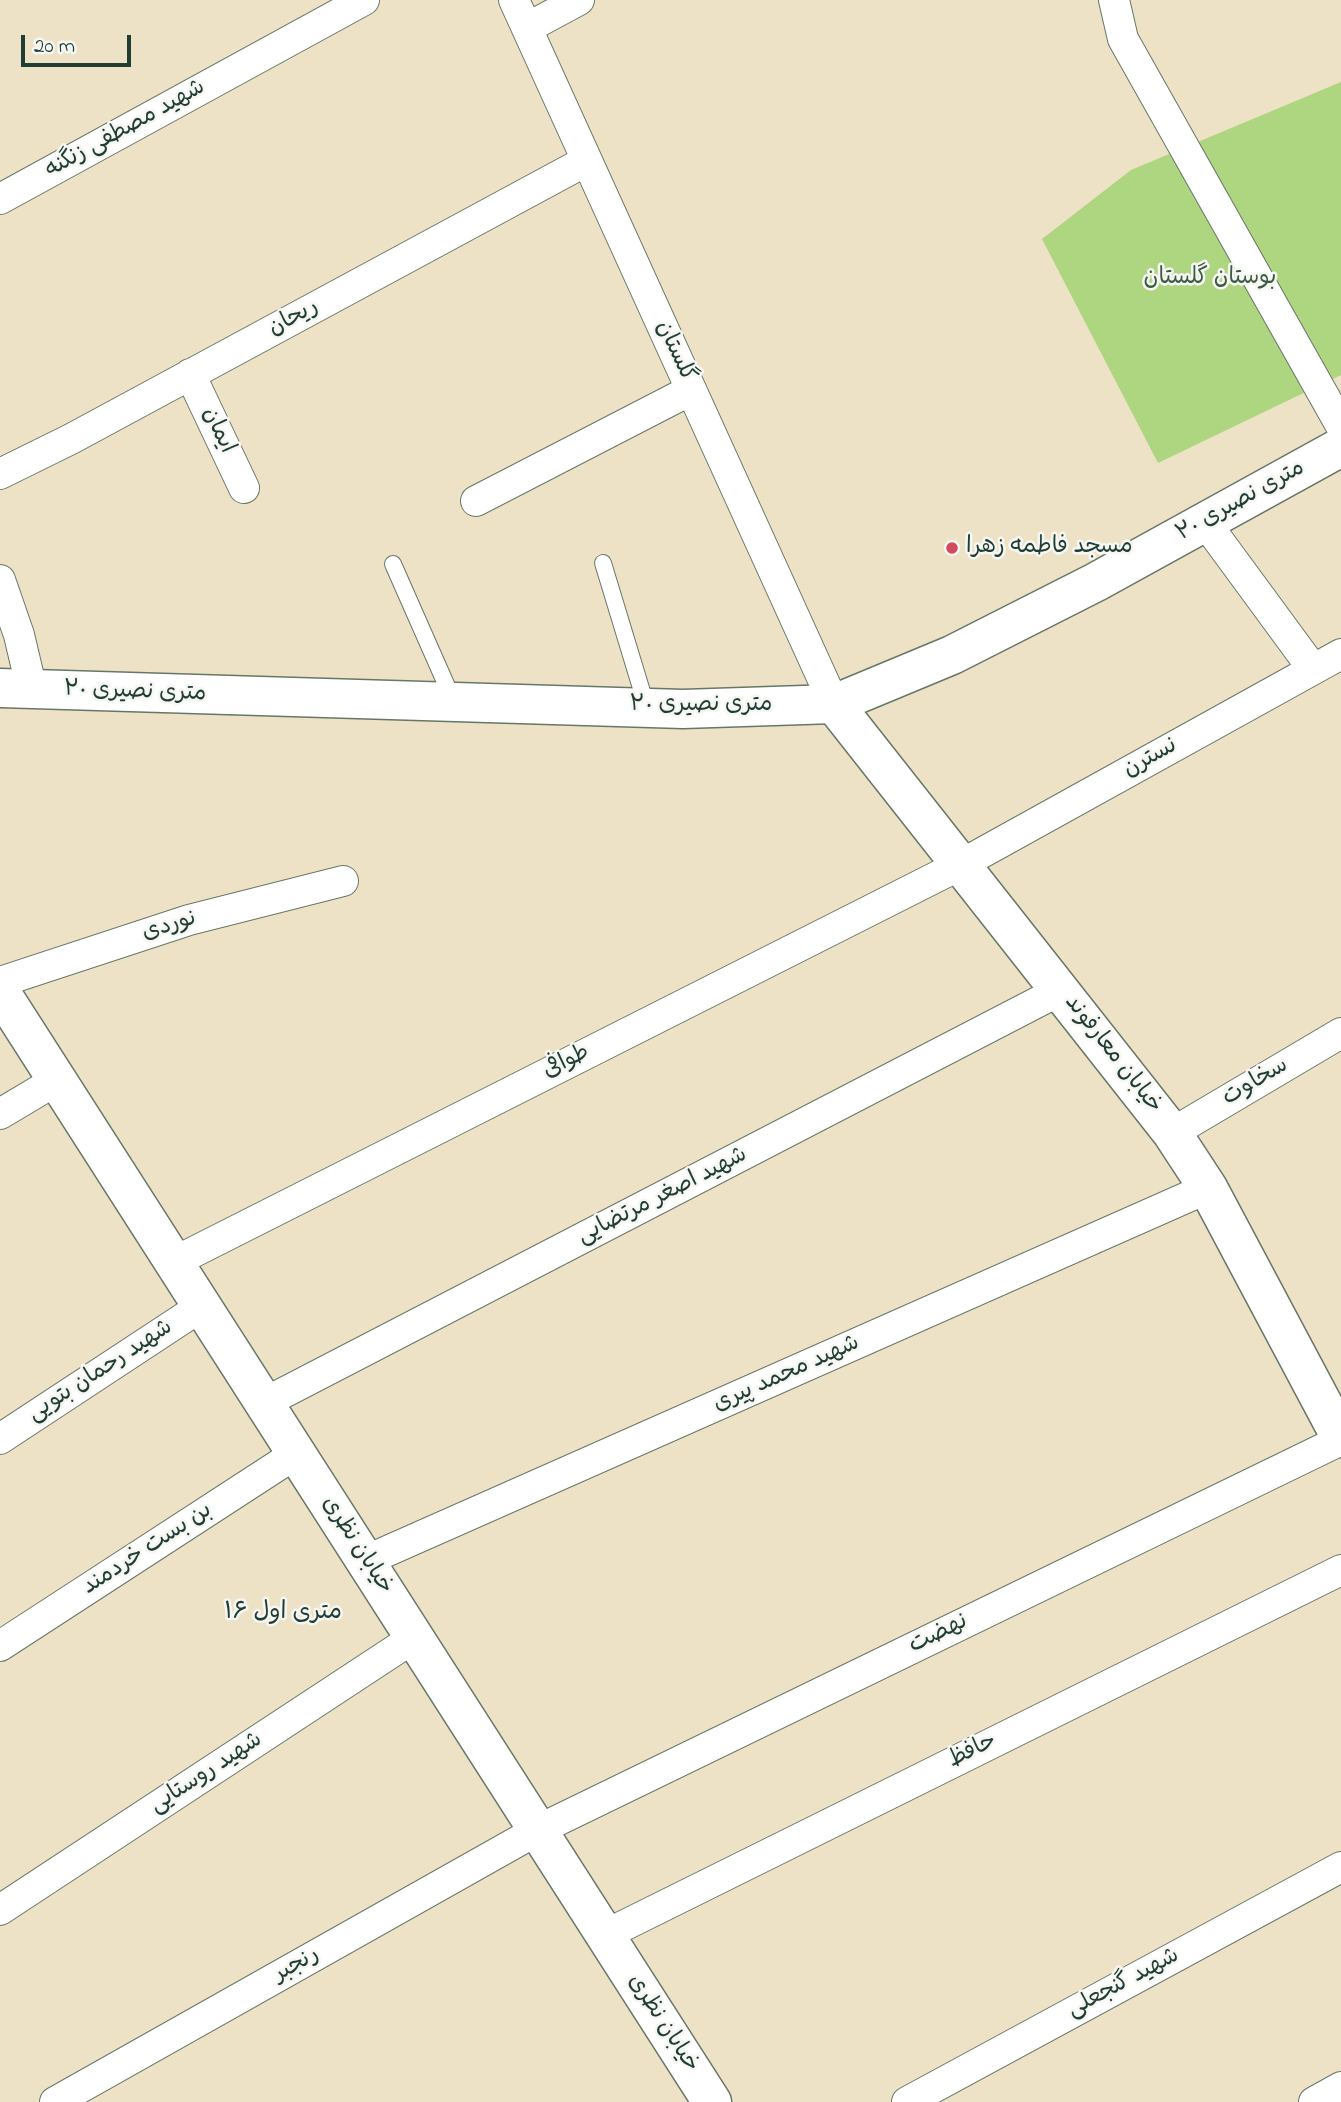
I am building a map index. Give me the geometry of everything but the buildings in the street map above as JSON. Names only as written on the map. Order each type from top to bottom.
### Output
[{"type":"street","name":"شهید مصطفی زنگنه","points":[[0,199],[363,0]]},
{"type":"street","name":"گلستان","points":[[514,0],[834,704]]},
{"type":"street","points":[[527,28],[579,0]]},
{"type":"street","points":[[1114,0],[1124,39],[1341,426]]},
{"type":"street","name":"ریحان","points":[[0,474],[71,439],[586,161]]},
{"type":"street","name":"ایمان","points":[[190,374],[244,488]]},
{"type":"street","points":[[476,501],[691,390]]},
{"type":"street","name":"۲۰ متری نصیری","points":[[16,689],[683,709],[834,704],[952,655],[1096,582],[1341,447]]},
{"type":"street","points":[[1205,522],[1313,669]]},
{"type":"street","points":[[0,580],[19,635],[16,689]]},
{"type":"street","name":"نسترن","points":[[960,864],[1341,654]]},
{"type":"street","name":"خیابان معارفوند","points":[[834,704],[1172,1133],[1208,1188],[1338,1425]]},
{"type":"street","name":"طوافی","points":[[174,1262],[960,864]]},
{"type":"street","name":"نوردی","points":[[0,982],[190,920],[343,881]]},
{"type":"street","name":"شهید اصغر مرتضایی","points":[[264,1403],[1061,990]]},
{"type":"street","name":"خیابان نظری","points":[[0,991],[605,1935],[701,2098]]},
{"type":"street","name":"سخاوت","points":[[1172,1133],[1341,1032]]},
{"type":"street","points":[[0,1114],[57,1080]]},
{"type":"street","name":"شهید محمد پیری","points":[[365,1561],[1208,1188]]},
{"type":"street","name":"شهید رحمان بتویی","points":[[0,1438],[202,1306]]},
{"type":"street","name":"نهضت","points":[[538,1830],[1338,1425]]},
{"type":"street","name":"بن بست خردمند","points":[[0,1646],[297,1453]]},
{"type":"street","name":"حافظ","points":[[605,1935],[1341,1570]]},
{"type":"street","name":"شهید روستایی","points":[[0,1910],[415,1637]]},
{"type":"street","name":"رنجبر","points":[[55,2102],[538,1830]]},
{"type":"street","name":"شهید گنجعلی","points":[[907,2102],[1341,1867]]},
{"type":"street","points":[[1314,2102],[1341,2087]]},
{"type":"lane","points":[[604,563],[647,708]]},
{"type":"lane","points":[[393,565],[454,702]]},
{"type":"green space","name":"بوستان گلستان","points":[[1341,82],[1341,375],[1158,463],[1042,239],[1131,170]]},
{"type":"place","name":"مسجد فاطمه زهرا","points":[[952,548]]},
{"type":"district","name":"۱۶ متری اول","points":[[283,1614]]}]
